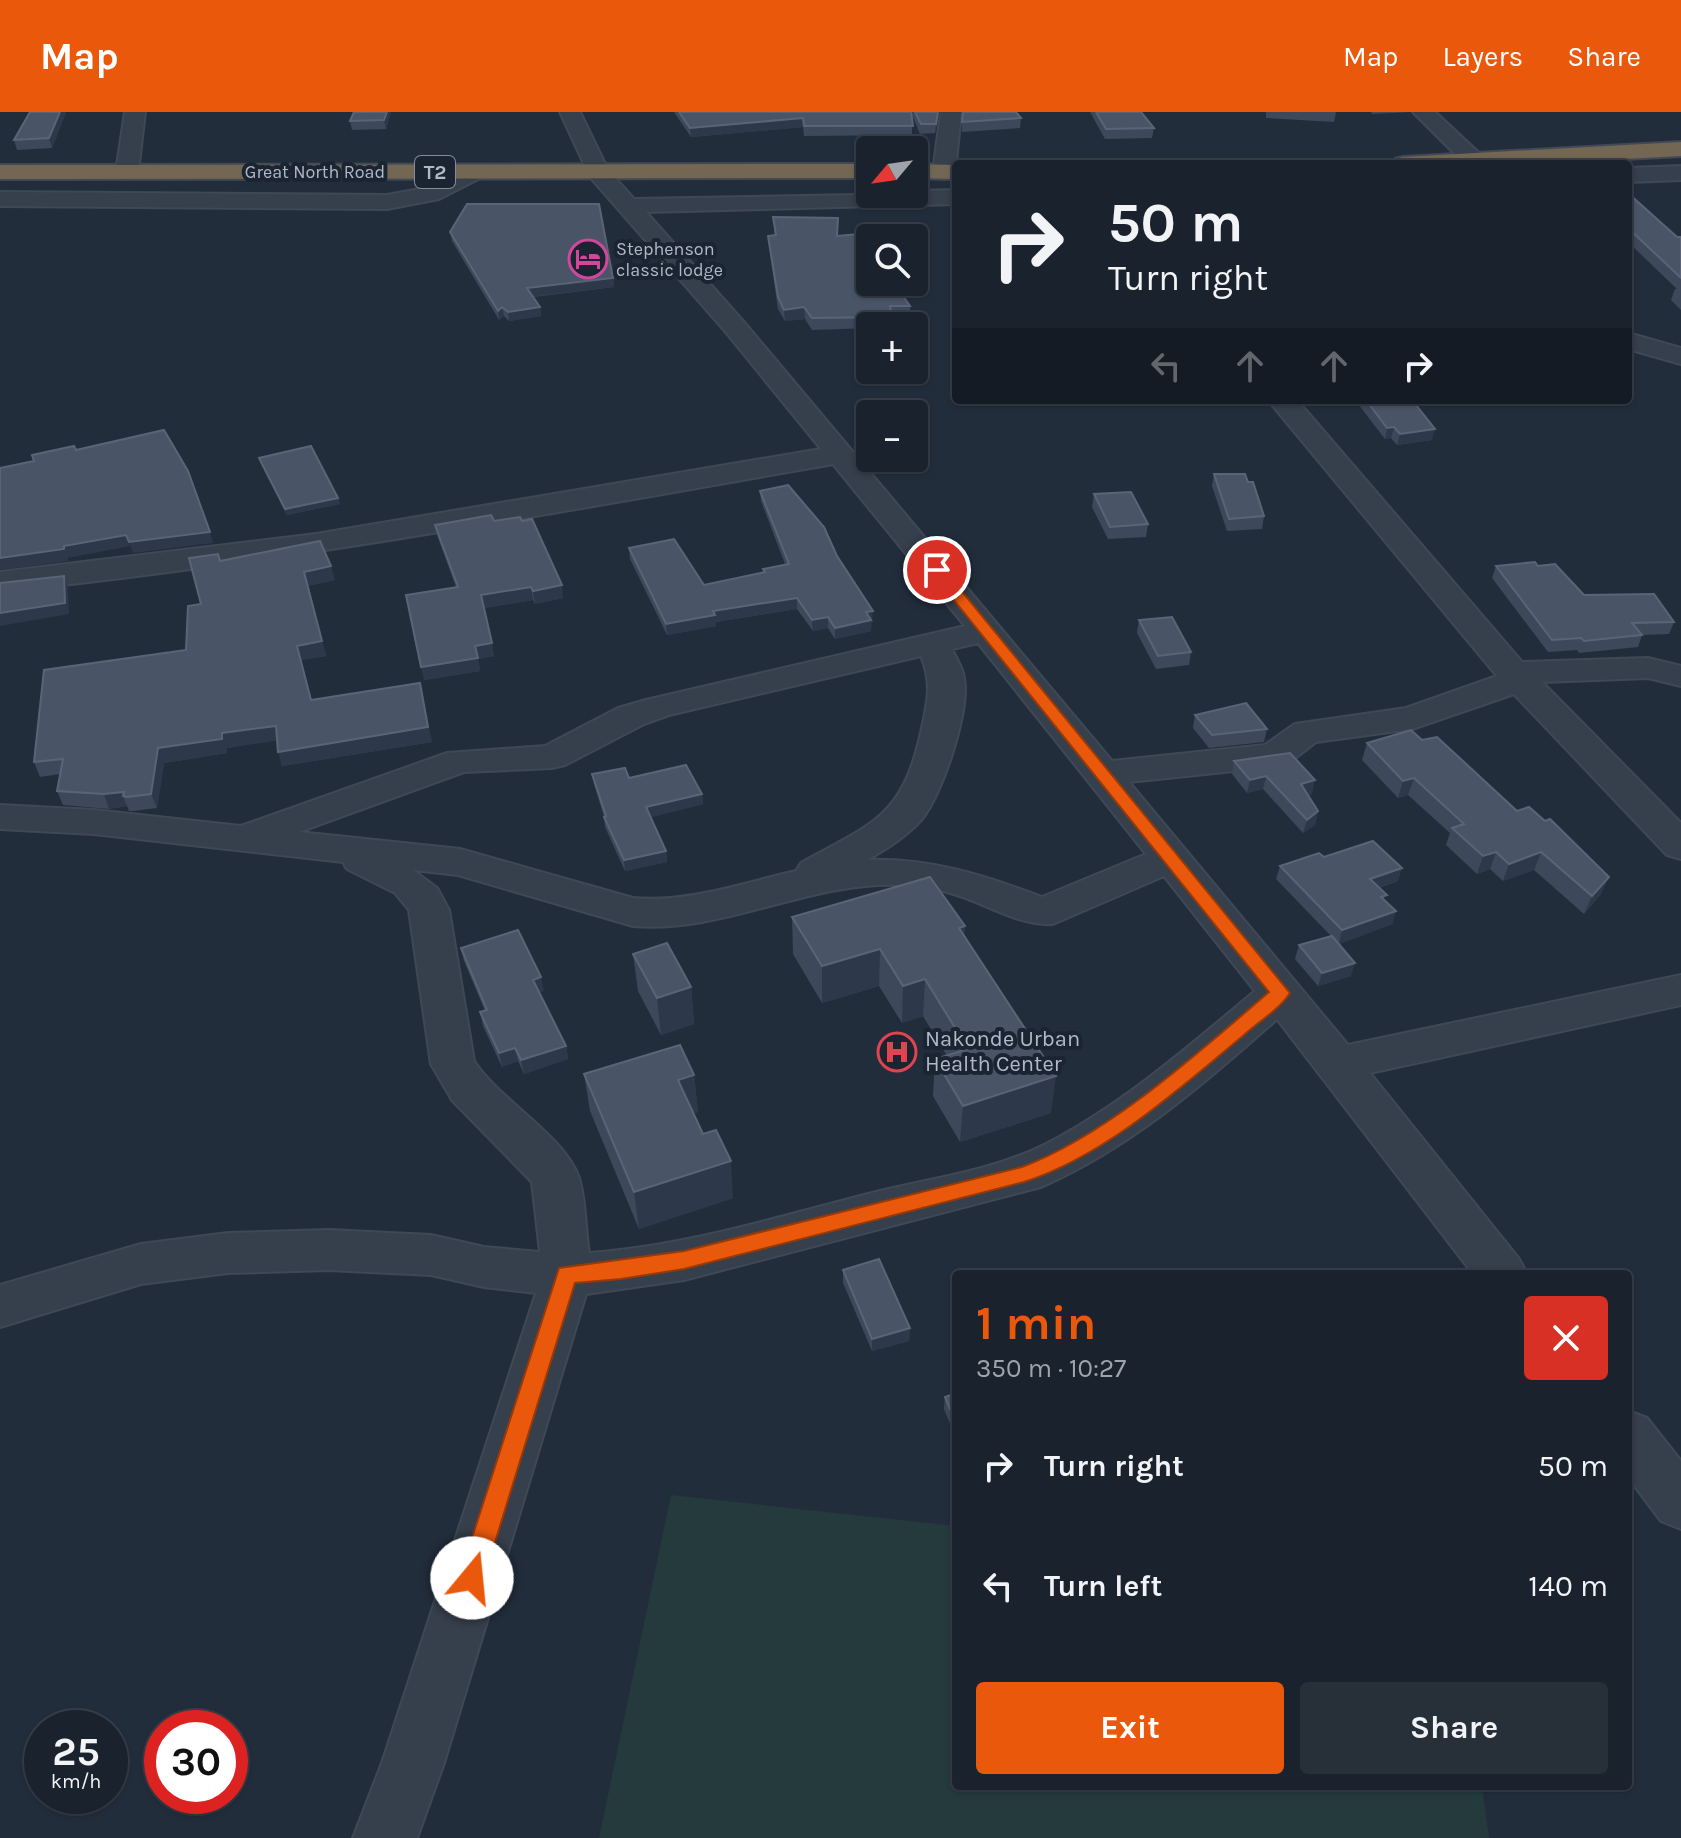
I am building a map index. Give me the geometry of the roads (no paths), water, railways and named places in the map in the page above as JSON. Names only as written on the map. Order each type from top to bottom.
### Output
[{"type":"highway","points":[[1491,160],[1681,149]]},
{"type":"highway","name":"Great North Road","points":[[0,172],[856,171]]},
{"type":"highway","points":[[928,171],[950,172]]},
{"type":"street","points":[[127,172],[135,112]]},
{"type":"street","points":[[950,172],[951,112]]},
{"type":"street","points":[[1423,112],[1473,160]]},
{"type":"street","points":[[574,113],[598,172],[734,326],[987,631],[1338,1064],[1499,1270]]},
{"type":"street","points":[[0,199],[387,202],[431,194],[474,172]]},
{"type":"street","points":[[1632,175],[1681,173]]},
{"type":"street","points":[[627,206],[952,197]]},
{"type":"street","points":[[1632,342],[1681,356]]},
{"type":"street","points":[[1285,404],[1516,677],[1681,846]]},
{"type":"street","points":[[0,582],[172,564],[603,496],[841,454]]},
{"type":"street","points":[[246,837],[460,761],[552,757],[645,710],[987,631]]},
{"type":"street","points":[[786,888],[875,838],[917,798],[923,787],[947,690],[947,676],[932,643]]},
{"type":"street","points":[[1102,773],[1272,756],[1286,750],[1298,736],[1308,732],[1412,718],[1516,677],[1648,668],[1681,676]]},
{"type":"street","points":[[0,817],[94,822],[246,837],[482,867],[644,913],[672,913],[857,873],[934,876],[1039,911],[1053,910],[1171,858]]},
{"type":"street","points":[[337,848],[409,884],[423,898],[429,910],[453,1064],[468,1088],[535,1152],[555,1178],[567,1275],[413,1763],[385,1838]]},
{"type":"street","points":[[1338,1064],[1681,990]]},
{"type":"street","points":[[0,1306],[141,1264],[228,1253],[329,1250],[431,1255],[484,1267],[567,1275],[621,1271],[684,1260],[1024,1174],[1054,1163],[1080,1150],[1194,1066],[1280,993]]},
{"type":"street","points":[[1632,1440],[1681,1503]]},
{"type":"place","name":"Stephenson classic lodge","points":[[588,259]]},
{"type":"place","name":"Nakonde Urban Health Center","points":[[897,1052]]}]
